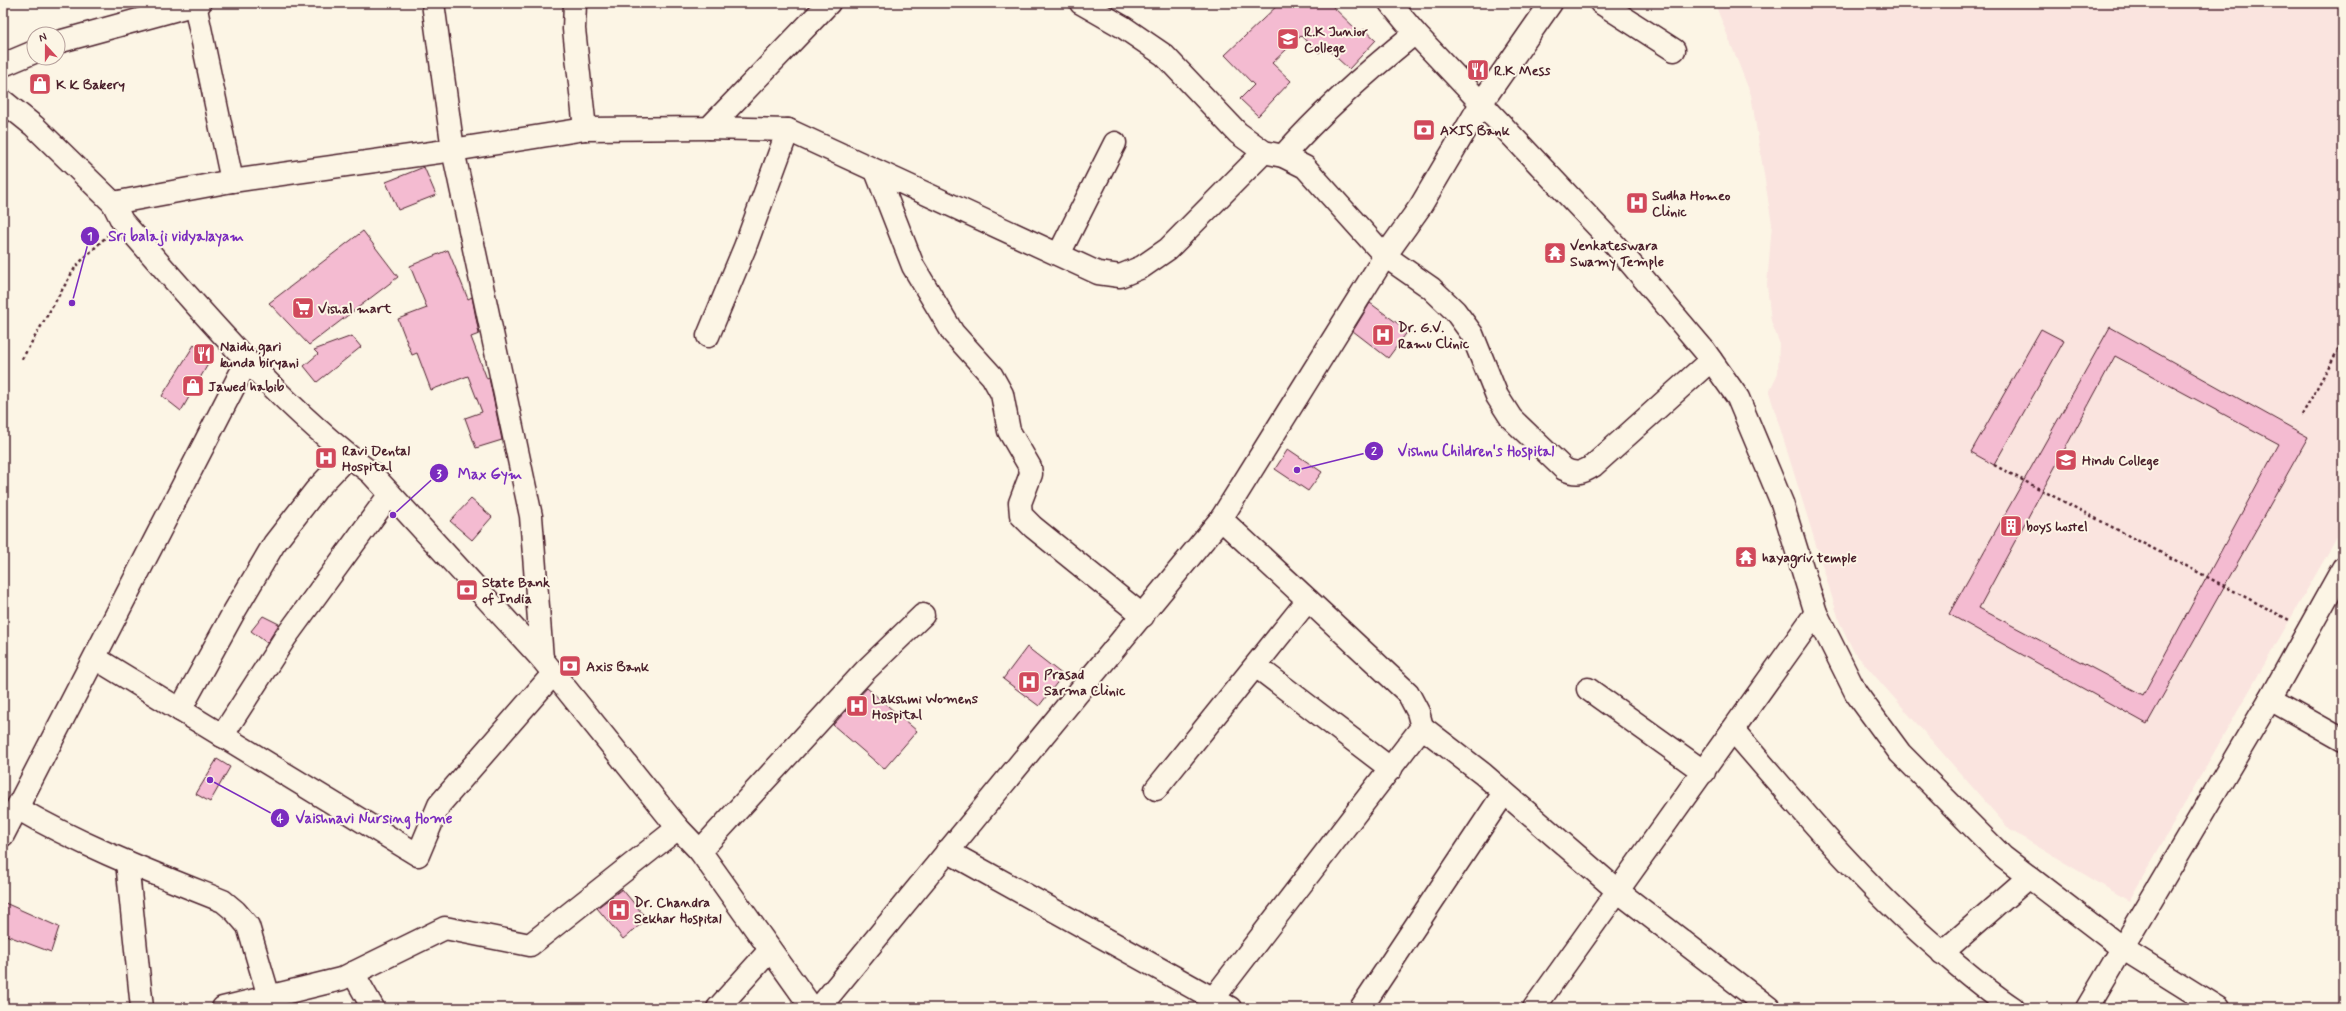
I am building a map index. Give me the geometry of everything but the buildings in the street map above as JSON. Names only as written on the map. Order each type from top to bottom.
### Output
[{"type":"street","points":[[95,658],[418,855],[439,805],[548,666],[531,516],[453,150],[433,3]]},
{"type":"street","points":[[575,3],[574,29],[585,129]]},
{"type":"street","points":[[805,27],[808,3]]},
{"type":"street","points":[[709,128],[829,3]]},
{"type":"street","points":[[1081,3],[1123,27],[1164,55],[1238,133],[1274,154],[1305,168],[1386,256],[1431,288],[1455,311],[1472,334],[1498,396],[1511,418],[1564,469],[1573,473],[1583,473],[1594,466],[1711,360]]},
{"type":"street","points":[[1390,3],[1415,33],[1482,102],[1615,245],[1711,360],[1738,398],[1782,503],[1816,613],[1856,692],[1900,753],[2002,857],[2122,948],[2218,1008]]},
{"type":"street","points":[[819,1008],[947,851],[1143,616],[1221,519],[1386,256],[1420,207],[1482,102],[1551,3]]},
{"type":"street","points":[[1601,3],[1674,50]]},
{"type":"street","points":[[66,40],[197,4],[232,181]]},
{"type":"street","points":[[118,212],[232,181],[453,150],[585,129],[709,128],[788,130],[1098,273],[1120,276],[1142,267],[1168,249],[1274,154],[1309,126],[1353,84],[1415,33]]},
{"type":"street","points":[[3,65],[26,55]]},
{"type":"street","points":[[3,101],[34,126],[118,212],[247,361],[348,456],[371,473],[548,666],[678,828],[700,851],[812,1008]]},
{"type":"street","points":[[708,336],[745,247],[788,130]]},
{"type":"street","points":[[1059,254],[1115,143]]},
{"type":"street","points":[[876,171],[913,266],[953,333],[992,376],[1002,394],[1009,431],[1030,467],[1031,474],[1020,503],[1021,515],[1033,527],[1143,616]]},
{"type":"street","points":[[4,833],[247,361]]},
{"type":"street","points":[[180,710],[234,612],[274,544],[316,490],[348,456]]},
{"type":"street","points":[[222,736],[285,638],[390,494]]},
{"type":"street","points":[[1221,519],[1408,693],[1418,712],[1422,727],[1504,793],[1618,892],[1769,1008]]},
{"type":"street","points":[[2087,1008],[2270,699],[2343,568]]},
{"type":"street","points":[[1156,789],[1308,600]]},
{"type":"street","points":[[1534,1008],[1704,772],[1816,613]]},
{"type":"street","points":[[700,851],[866,670],[923,615]]},
{"type":"street","points":[[1256,666],[1391,769]]},
{"type":"street","points":[[1588,689],[1704,772]]},
{"type":"street","points":[[2270,699],[2343,740]]},
{"type":"street","points":[[947,851],[1221,1003],[1422,727]]},
{"type":"street","points":[[1733,730],[1834,847],[1908,924],[1992,995],[2013,1008]]},
{"type":"street","points":[[1361,1008],[1504,793]]},
{"type":"street","points":[[17,808],[56,830],[127,862],[223,901],[235,911],[248,926],[269,997]]},
{"type":"street","points":[[223,1008],[341,979],[445,928],[530,945],[678,828]]},
{"type":"street","points":[[127,862],[142,1008]]},
{"type":"street","points":[[1942,953],[2029,877]]},
{"type":"street","points":[[718,1008],[770,950]]},
{"type":"street","points":[[353,973],[373,1008]]},
{"type":"path","points":[[22,359],[76,266],[118,212]]},
{"type":"path","points":[[2302,415],[2343,341]]},
{"type":"path","points":[[1994,465],[2308,630]]},
{"type":"shaded area","name":"Hindu College","points":[[1719,3],[2343,3],[2343,527],[2129,901],[2010,830],[1854,652],[1840,623],[1769,392],[1778,373],[1779,342],[1771,321],[1767,285],[1772,224],[1751,95],[1717,9]]},
{"type":"place","name":"R.K Junior College","points":[[1288,39]]},
{"type":"place","name":"R.K Mess","points":[[1478,70]]},
{"type":"place","name":"K K Bakery","points":[[40,84]]},
{"type":"place","name":"AXIS Bank","points":[[1424,130]]},
{"type":"place","name":"Sudha Homeo Clinic","points":[[1637,203]]},
{"type":"place","name":"Venkateswara Swamy Temple","points":[[1555,253]]},
{"type":"place","name":"Sri balaji vidyalayam","points":[[72,303]]},
{"type":"place","name":"Vishal mart","points":[[303,308]]},
{"type":"place","name":"Dr. G.V. Ramu Clinic","points":[[1383,335]]},
{"type":"place","name":"Naidu gari kunda biryani","points":[[204,354]]},
{"type":"place","name":"Jawed habib","points":[[193,386]]},
{"type":"place","name":"Ravi Dental Hospital","points":[[326,458]]},
{"type":"place","name":"Hindu College","points":[[2066,460]]},
{"type":"place","name":"Vishnu Children's Hospital","points":[[1297,470]]},
{"type":"place","name":"Max Gym","points":[[393,515]]},
{"type":"place","name":"boys hostel","points":[[2011,526]]},
{"type":"place","name":"hayagriv temple","points":[[1746,557]]},
{"type":"place","name":"State Bank of India","points":[[467,590]]},
{"type":"place","name":"Axis Bank","points":[[570,666]]},
{"type":"place","name":"Prasad Sarma Clinic","points":[[1029,682]]},
{"type":"place","name":"Lakshmi Womens Hospital","points":[[857,706]]},
{"type":"place","name":"Vaishnavi Nursing Home","points":[[210,780]]},
{"type":"place","name":"Dr. Chandra Sekhar Hospital","points":[[619,910]]}]
